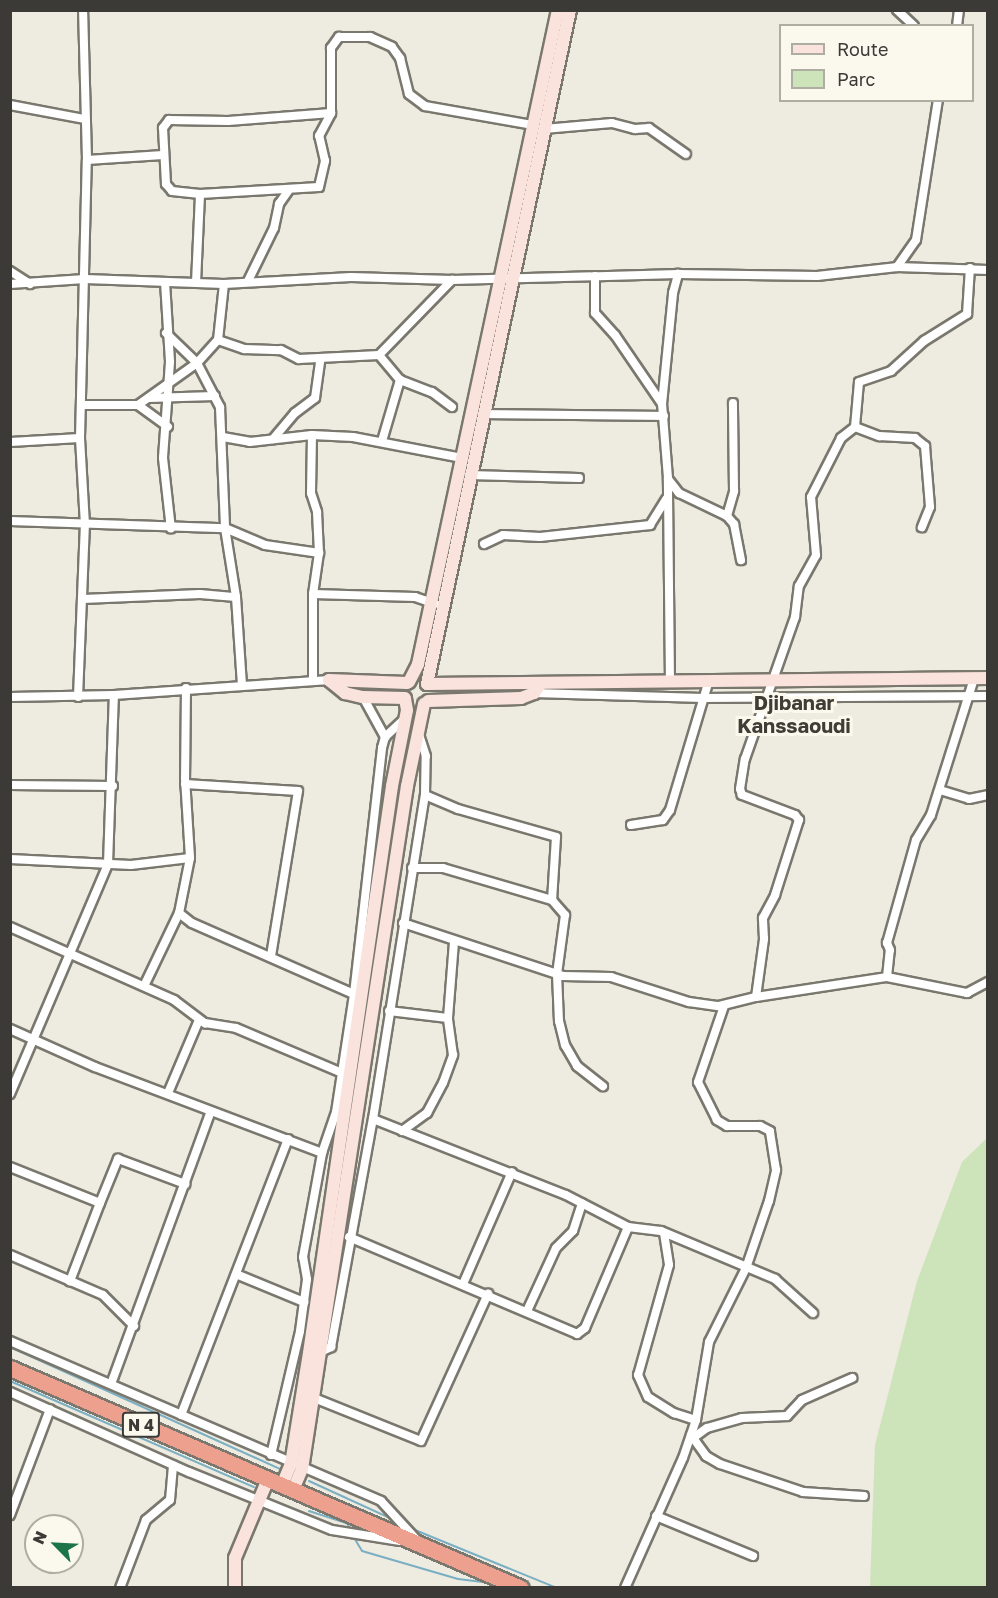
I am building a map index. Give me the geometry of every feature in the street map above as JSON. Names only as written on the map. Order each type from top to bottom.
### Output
[{"type":"highway","name":"N 4","points":[[10,1368],[521,1587]]},
{"type":"main road","points":[[539,127],[558,10]]},
{"type":"main road","points":[[297,1466],[407,786],[417,728],[430,692],[427,684],[435,604],[462,458],[506,277],[539,127],[570,10]]},
{"type":"main road","points":[[235,1587],[236,1558],[258,1500],[281,1485],[297,1466],[314,1398],[315,1354],[359,996],[392,786],[407,710],[405,699],[408,682],[417,664],[435,604],[470,475],[483,414],[506,277]]},
{"type":"main road","points":[[329,680],[408,682],[419,679],[427,684],[537,688],[775,680],[987,678]]},
{"type":"main road","points":[[329,680],[345,693],[363,697],[405,699],[416,706],[426,702],[521,698],[537,688]]},
{"type":"main road","points":[[392,786],[407,786]]},
{"type":"street","points":[[78,697],[85,525],[80,438],[87,160],[84,119],[83,10]]},
{"type":"street","points":[[897,10],[912,24]]},
{"type":"street","points":[[331,113],[228,121],[168,120],[163,128],[163,155],[168,188],[200,194],[288,191],[319,187],[325,161],[319,136],[331,113],[333,42],[339,37],[370,37],[392,47],[400,58],[409,94],[425,106],[539,127],[612,123],[635,129],[650,128],[686,154]]},
{"type":"street","points":[[897,267],[916,240],[938,102]]},
{"type":"street","points":[[10,105],[84,119]]},
{"type":"street","points":[[87,160],[163,155]]},
{"type":"street","points":[[248,281],[274,228],[279,204],[288,191]]},
{"type":"street","points":[[196,284],[200,194]]},
{"type":"street","points":[[10,284],[85,279],[224,284],[351,277],[452,280],[678,274],[817,276],[897,267],[987,270]]},
{"type":"street","points":[[756,997],[764,939],[763,918],[775,895],[799,820],[740,792],[745,759],[770,696],[795,617],[799,586],[816,555],[817,530],[810,508],[816,481],[841,438],[855,428],[859,382],[891,371],[924,341],[967,314],[969,268]]},
{"type":"street","points":[[10,272],[30,284]]},
{"type":"street","points":[[670,683],[668,478],[662,404],[673,293],[678,274]]},
{"type":"street","points":[[595,276],[596,313],[615,335],[662,404]]},
{"type":"street","points":[[218,340],[244,349],[281,350],[299,359],[320,361],[379,356],[452,280]]},
{"type":"street","points":[[165,282],[168,427],[163,458],[171,529]]},
{"type":"street","points":[[82,405],[138,405],[197,363],[218,340],[224,284]]},
{"type":"street","points":[[166,333],[197,363],[215,396],[223,437],[225,528],[237,597],[242,686]]},
{"type":"street","points":[[379,356],[400,380],[432,392],[452,407]]},
{"type":"street","points":[[273,439],[295,413],[315,398],[320,361]]},
{"type":"street","points":[[382,441],[400,380]]},
{"type":"street","points":[[148,398],[215,396]]},
{"type":"street","points":[[727,516],[734,491],[733,403]]},
{"type":"street","points":[[138,405],[168,427]]},
{"type":"street","points":[[483,414],[664,416]]},
{"type":"street","points":[[855,428],[879,436],[915,438],[925,446],[930,507],[922,527]]},
{"type":"street","points":[[223,437],[250,442],[312,435],[382,441],[401,449],[462,458]]},
{"type":"street","points":[[312,435],[310,493],[317,512],[319,553],[314,594],[313,681]]},
{"type":"street","points":[[10,442],[80,438]]},
{"type":"street","points":[[470,475],[579,478]]},
{"type":"street","points":[[668,478],[679,493],[727,516],[734,524],[741,560]]},
{"type":"street","points":[[484,544],[503,535],[540,537],[650,525],[668,496]]},
{"type":"street","points":[[10,521],[171,529],[225,528],[265,545],[319,553]]},
{"type":"street","points":[[83,599],[200,594],[237,597]]},
{"type":"street","points":[[314,594],[415,597],[435,604]]},
{"type":"street","points":[[886,977],[888,936],[916,840],[940,790],[974,679]]},
{"type":"street","points":[[10,697],[78,697],[329,680]]},
{"type":"street","points":[[632,825],[663,820],[670,810],[708,683]]},
{"type":"street","points":[[144,986],[179,913],[190,858],[185,784],[186,688]]},
{"type":"street","points":[[537,688],[703,698],[987,696]]},
{"type":"street","points":[[10,1094],[108,864],[114,695]]},
{"type":"street","points":[[271,1455],[304,1302],[307,1280],[303,1257],[322,1153],[336,1112],[359,996],[385,737],[363,697]]},
{"type":"street","points":[[385,737],[404,720]]},
{"type":"street","points":[[315,1354],[329,1350],[333,1339],[349,1237],[373,1119],[425,795],[426,756],[417,728]]},
{"type":"street","points":[[185,784],[298,791],[271,956]]},
{"type":"street","points":[[10,785],[112,786]]},
{"type":"street","points":[[940,790],[969,799],[987,795]]},
{"type":"street","points":[[425,795],[458,809],[556,837],[552,900]]},
{"type":"street","points":[[10,859],[108,864],[190,858]]},
{"type":"street","points":[[412,868],[442,868],[552,900],[565,915],[557,974],[559,1021],[565,1046],[584,1073],[603,1086]]},
{"type":"street","points":[[179,913],[192,923],[359,996]]},
{"type":"street","points":[[403,923],[557,974],[611,977],[689,1002],[724,1006],[756,997],[886,977],[967,993],[987,982]]},
{"type":"street","points":[[10,927],[174,1000],[199,1020],[236,1028],[342,1073]]},
{"type":"street","points":[[402,1131],[427,1113],[443,1083],[453,1055],[448,1018],[453,941]]},
{"type":"street","points":[[625,1587],[692,1437],[709,1342],[746,1268],[769,1202],[776,1170],[772,1134],[765,1127],[727,1126],[717,1120],[698,1082],[724,1006]]},
{"type":"street","points":[[389,1011],[448,1018]]},
{"type":"street","points":[[168,1093],[199,1020]]},
{"type":"street","points":[[10,1029],[32,1040],[168,1093],[210,1113],[322,1153]]},
{"type":"street","points":[[111,1384],[210,1113]]},
{"type":"street","points":[[373,1119],[512,1172],[582,1203],[628,1227],[664,1233],[775,1279],[813,1313]]},
{"type":"street","points":[[181,1415],[288,1140]]},
{"type":"street","points":[[70,1281],[118,1159],[185,1184]]},
{"type":"street","points":[[10,1167],[100,1203]]},
{"type":"street","points":[[463,1284],[512,1172]]},
{"type":"street","points":[[527,1311],[556,1248],[573,1231],[582,1203]]},
{"type":"street","points":[[349,1237],[488,1294],[577,1334],[582,1333],[628,1227]]},
{"type":"street","points":[[664,1233],[669,1265],[639,1375],[643,1392],[648,1397],[674,1413],[696,1420]]},
{"type":"street","points":[[10,1255],[110,1299],[134,1326]]},
{"type":"street","points":[[236,1274],[304,1302]]},
{"type":"street","points":[[314,1398],[421,1442],[488,1294]]},
{"type":"street","points":[[10,1341],[381,1502],[418,1542]]},
{"type":"street","points":[[692,1437],[707,1428],[742,1418],[788,1416],[802,1401],[852,1378]]},
{"type":"street","points":[[10,1392],[173,1465],[258,1500],[353,1535],[418,1542]]},
{"type":"street","points":[[10,1515],[50,1409]]},
{"type":"street","points":[[692,1437],[713,1460],[759,1477],[803,1492],[864,1496]]},
{"type":"street","points":[[120,1587],[146,1520],[170,1500],[173,1465]]},
{"type":"street","points":[[656,1516],[753,1556]]},
{"type":"green space","points":[[987,1138],[987,1587],[870,1587],[875,1445],[917,1281],[962,1162]]},
{"type":"waterway","points":[[10,1347],[280,1469]]},
{"type":"waterway","points":[[10,1381],[254,1487]]},
{"type":"waterway","points":[[309,1481],[394,1520]]},
{"type":"waterway","points":[[309,1511],[347,1523],[351,1531]]},
{"type":"waterway","points":[[410,1528],[557,1588]]},
{"type":"waterway","points":[[353,1536],[362,1551],[458,1579],[491,1583]]},
{"type":"district","name":"Djibanar Kanssaoudi","points":[[794,714]]}]
